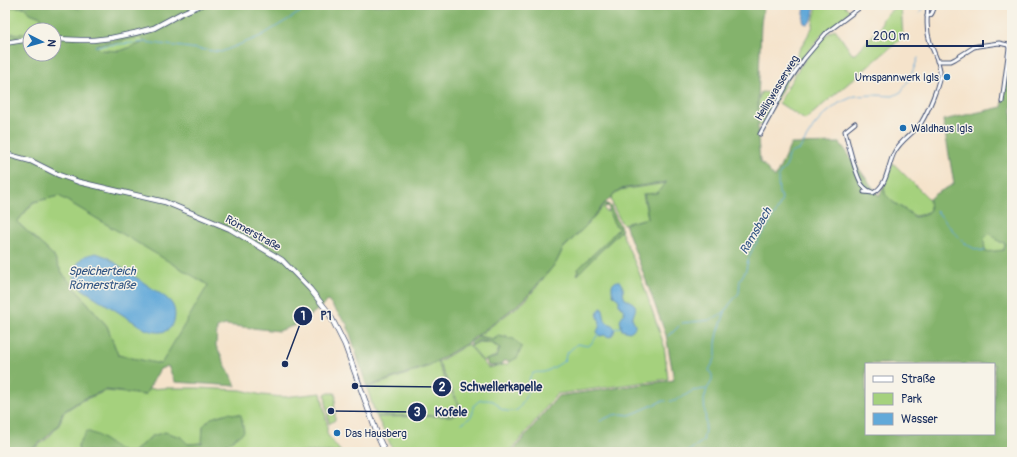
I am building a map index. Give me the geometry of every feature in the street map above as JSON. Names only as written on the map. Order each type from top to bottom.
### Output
[{"type":"main road","points":[[62,39],[93,40],[135,34],[154,28],[201,5]]},
{"type":"main road","points":[[5,43],[22,40]]},
{"type":"main road","name":"Römerstraße","points":[[5,154],[30,162],[79,182],[165,202],[230,229],[282,260],[310,289],[329,313],[345,345],[385,452]]},
{"type":"street","name":"Heiligwasserweg","points":[[760,134],[791,78],[804,59],[826,33],[864,5]]},
{"type":"street","points":[[873,194],[883,185],[896,149],[918,128],[924,118],[940,77],[940,69],[928,35],[928,5]]},
{"type":"street","points":[[928,16],[932,14],[935,5]]},
{"type":"street","points":[[937,61],[951,61],[978,46],[999,43],[1008,45],[1009,48],[1002,102]]},
{"type":"street","points":[[855,123],[845,131],[861,183],[864,188],[873,194]]},
{"type":"street","points":[[864,192],[873,194]]},
{"type":"green space","points":[[5,5],[74,5],[78,9],[79,5],[764,5],[761,23],[758,102],[758,139],[760,161],[775,178],[791,144],[840,143],[879,196],[884,186],[885,194],[893,202],[915,217],[924,215],[930,210],[929,199],[935,194],[954,184],[943,120],[1002,107],[1008,73],[1012,72],[1012,452],[512,452],[558,396],[674,380],[666,335],[625,224],[648,218],[644,194],[657,193],[667,182],[620,189],[604,204],[585,227],[563,248],[556,263],[524,300],[466,344],[430,365],[367,387],[347,324],[328,301],[301,323],[279,331],[225,325],[217,328],[216,346],[236,386],[175,382],[168,366],[160,369],[145,395],[106,390],[81,400],[63,412],[58,425],[47,437],[28,452],[5,452],[5,36],[14,33],[18,35],[22,33],[22,62],[62,62],[62,22],[39,22],[41,21],[41,17],[30,13],[25,7],[5,7]],"holes":[[[140,37],[145,42],[120,51],[101,50],[96,46],[97,44],[117,42]],[[59,196],[208,285],[161,364],[118,355],[107,326],[62,273],[53,255],[17,222],[33,202]],[[989,233],[1000,242],[1005,243],[1004,250],[985,252],[984,239]]]},
{"type":"green space","points":[[817,5],[844,5],[850,11],[840,21],[824,32],[789,77],[763,124],[757,126],[758,102],[761,92],[775,93],[812,28]]},
{"type":"green space","points":[[897,5],[901,5],[903,37],[805,120],[779,103],[803,63],[826,35],[835,29],[852,54],[855,54],[880,28],[883,18]]},
{"type":"green space","points":[[5,7],[25,7],[30,13],[41,17],[41,21],[22,22],[22,33],[18,35],[14,33],[5,36],[5,27],[9,21],[5,19]]},
{"type":"green space","points":[[140,37],[145,42],[120,51],[101,50],[95,46],[97,44],[117,42]]},
{"type":"green space","points":[[893,163],[929,199],[930,210],[924,214],[915,216],[893,202],[885,194],[884,185]]},
{"type":"green space","points":[[667,183],[657,193],[643,194],[648,218],[623,224],[621,222],[613,206],[611,198],[620,190]]},
{"type":"green space","points":[[59,196],[209,285],[161,365],[118,355],[107,326],[62,273],[53,255],[17,222],[34,202]]},
{"type":"green space","points":[[606,203],[607,204],[604,208],[606,212],[609,211],[612,221],[619,228],[578,269],[576,275],[621,231],[639,272],[664,345],[668,379],[557,394],[510,452],[394,452],[377,417],[455,416],[461,408],[438,362],[468,344],[488,368],[508,364],[515,346],[505,334],[507,337],[498,335],[494,339],[478,336],[525,301],[556,263],[563,249]]},
{"type":"green space","points":[[608,204],[611,207],[622,230],[577,275],[578,269],[619,228],[613,221],[608,206],[605,207]]},
{"type":"green space","points":[[989,233],[1000,242],[1005,243],[1004,250],[985,253],[984,239]]},
{"type":"green space","points":[[498,336],[514,339],[522,347],[517,358],[511,361],[503,361],[501,365],[488,366],[486,360],[497,357],[500,348],[490,342],[478,341],[473,345],[470,345],[470,342],[478,337],[494,340]]},
{"type":"green space","points":[[479,342],[490,343],[499,348],[496,356],[483,361],[470,346]]},
{"type":"green space","points":[[437,362],[460,409],[454,415],[376,416],[367,388],[430,366]]},
{"type":"green space","points":[[149,389],[241,390],[262,395],[283,397],[321,393],[327,423],[327,434],[341,452],[215,452],[219,448],[211,418],[203,426],[202,443],[188,444],[181,437],[152,436],[133,452],[123,452],[78,445],[79,452],[29,452],[48,438],[59,425],[64,412],[81,401],[106,391],[145,395]]},
{"type":"green space","points":[[326,393],[335,393],[336,397],[334,408],[335,420],[329,424],[325,395]]},
{"type":"green space","points":[[228,413],[241,415],[244,432],[215,452],[133,452],[152,436],[165,432],[181,437],[188,444],[202,443],[203,426],[211,418]]},
{"type":"green space","points":[[87,431],[97,435],[123,452],[79,452],[78,445]]},
{"type":"water","points":[[805,5],[815,6],[812,19],[810,23],[807,24],[804,23],[803,20]]},
{"type":"water","name":"Speicherteich Römerstraße","points":[[96,253],[107,257],[163,296],[172,304],[175,312],[175,319],[168,330],[155,332],[145,329],[82,289],[75,281],[74,273],[78,263],[85,256]]},
{"type":"water","points":[[616,281],[620,281],[622,283],[625,299],[632,302],[636,308],[632,318],[635,327],[629,332],[622,330],[620,320],[624,314],[624,311],[619,305],[619,300],[614,296],[612,291],[612,285]]},
{"type":"water","points":[[601,308],[603,310],[606,322],[611,324],[615,330],[610,337],[604,335],[600,336],[597,332],[600,323],[597,314]]},
{"type":"waterway","points":[[95,46],[145,42],[221,52],[261,36],[302,11],[325,5]]},
{"type":"waterway","name":"Ramsbach","points":[[920,13],[923,5]]},
{"type":"waterway","name":"Ramsbach","points":[[687,452],[703,441],[706,424],[704,400],[707,389],[712,381],[712,375],[709,370],[716,357],[718,333],[725,312],[739,293],[740,280],[746,270],[752,250],[776,213],[781,202],[782,198],[779,194],[778,177],[787,165],[789,155],[799,150],[814,126],[824,115],[839,103],[855,96],[893,96],[901,92],[910,78],[918,58]]},
{"type":"waterway","points":[[936,211],[964,243],[979,250],[985,251]]},
{"type":"waterway","points":[[682,323],[710,320],[725,312]]},
{"type":"waterway","points":[[668,337],[679,326]]},
{"type":"waterway","points":[[614,329],[621,327]]},
{"type":"waterway","points":[[462,423],[471,417],[473,413],[473,406],[481,400],[493,401],[501,409],[506,411],[519,409],[529,389],[532,374],[545,372],[558,365],[565,360],[566,354],[577,344],[588,346],[598,335]]},
{"type":"waterway","points":[[670,401],[675,401],[692,391],[706,389]]},
{"type":"waterway","points":[[600,421],[613,415],[629,415],[662,401],[666,401]]},
{"type":"place","name":"Umspannwerk Igls","points":[[947,77]]},
{"type":"place","name":"Waldhaus Igls","points":[[903,128]]},
{"type":"place","name":"P1","points":[[285,364]]},
{"type":"place","name":"Schwellerkapelle","points":[[355,386]]},
{"type":"place","name":"Kofele","points":[[331,411]]},
{"type":"place","name":"Das Hausberg","points":[[337,433]]}]
